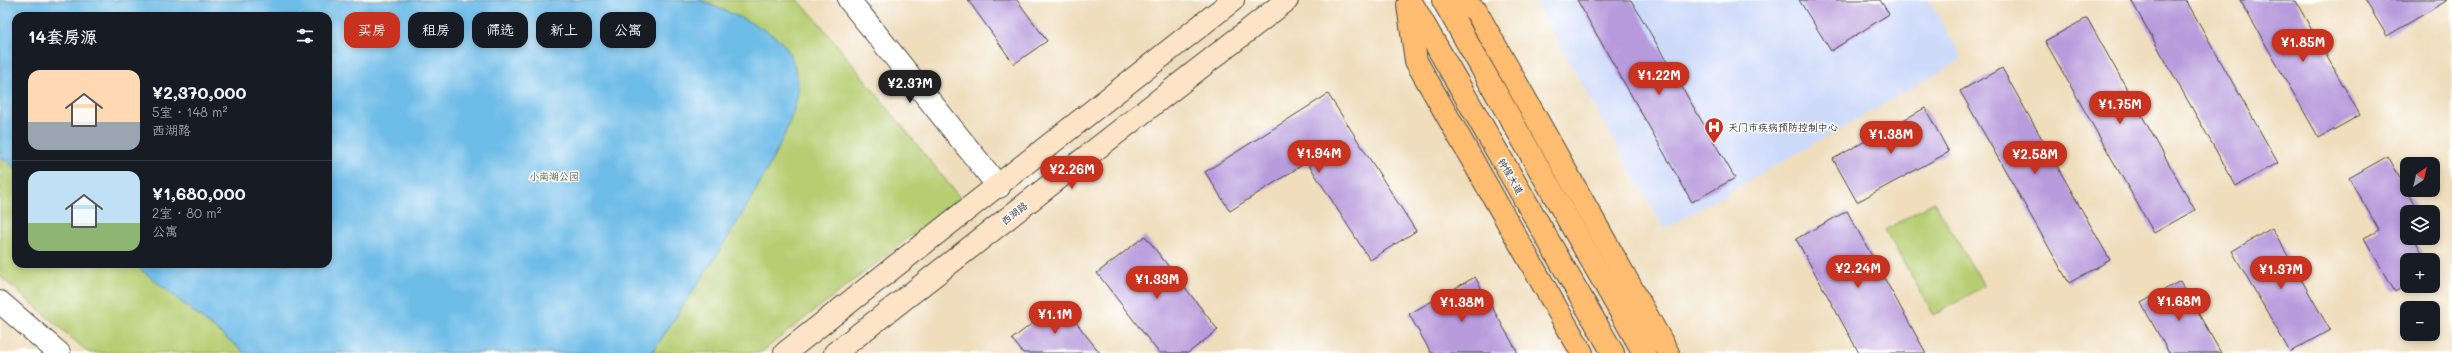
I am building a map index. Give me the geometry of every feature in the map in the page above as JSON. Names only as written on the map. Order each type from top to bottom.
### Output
[{"type":"highway","points":[[1409,0],[1416,61],[1582,353]]},
{"type":"highway","name":"钟惺大道","points":[[1409,0],[1613,353]]},
{"type":"highway","points":[[1443,0],[1644,353]]},
{"type":"highway","points":[[1460,0],[1476,11],[1668,353]]},
{"type":"main road","points":[[785,353],[999,186],[1233,0]]},
{"type":"main road","name":"西湖路","points":[[836,353],[1287,0]]},
{"type":"street","points":[[849,0],[999,186]]},
{"type":"street","points":[[0,302],[58,353]]},
{"type":"shaded area","name":"天门市疾病预防控制中心","points":[[1534,0],[1929,0],[1963,59],[1664,229]]},
{"type":"green space","name":"小南湖公园","points":[[0,0],[798,0],[816,19],[960,198],[760,353],[89,353],[0,276]]},
{"type":"green space","points":[[1934,202],[1984,286],[1934,315],[1885,230]]},
{"type":"water","name":"小南湖公园","points":[[0,0],[700,0],[758,26],[778,39],[785,46],[791,56],[798,81],[798,92],[794,111],[786,131],[755,192],[712,262],[652,353],[245,353],[139,268],[332,268],[332,12],[12,12],[12,166],[0,156]]},
{"type":"building","points":[[968,0],[1017,0],[1047,41],[1014,64]]},
{"type":"building","points":[[1577,0],[1631,0],[1735,178],[1692,202]]},
{"type":"building","points":[[1799,0],[1880,0],[1889,14],[1831,51]]},
{"type":"building","points":[[2131,0],[2186,0],[2278,163],[2236,186]]},
{"type":"building","points":[[2240,0],[2295,0],[2360,115],[2319,138]]},
{"type":"building","points":[[2365,0],[2448,0],[2387,36]]},
{"type":"building","points":[[2087,18],[2195,210],[2154,233],[2045,41]]},
{"type":"building","points":[[2002,68],[2110,260],[2069,283],[1960,91]]},
{"type":"building","points":[[1328,94],[1416,231],[1370,260],[1307,162],[1230,211],[1205,172]]},
{"type":"building","points":[[1925,108],[1949,152],[1857,202],[1833,159]]},
{"type":"building","points":[[2388,156],[2400,178],[2400,197],[2411,197],[2415,205],[2400,205],[2400,245],[2418,245],[2422,253],[2400,253],[2400,289],[2395,292],[2364,238],[2379,230],[2349,178]]},
{"type":"building","points":[[1847,211],[1926,353],[1859,353],[1796,239]]},
{"type":"building","points":[[2272,228],[2330,330],[2290,352],[2232,251]]},
{"type":"building","points":[[1145,236],[1218,330],[1188,353],[1159,353],[1097,273]]},
{"type":"building","points":[[1475,277],[1518,353],[1431,353],[1409,314]]},
{"type":"building","points":[[2180,281],[2221,353],[2169,353],[2141,303]]},
{"type":"building","points":[[1060,302],[1100,353],[1023,353],[1012,339]]},
{"type":"place","name":"天门市疾病预防控制中心","points":[[1714,144]]}]
